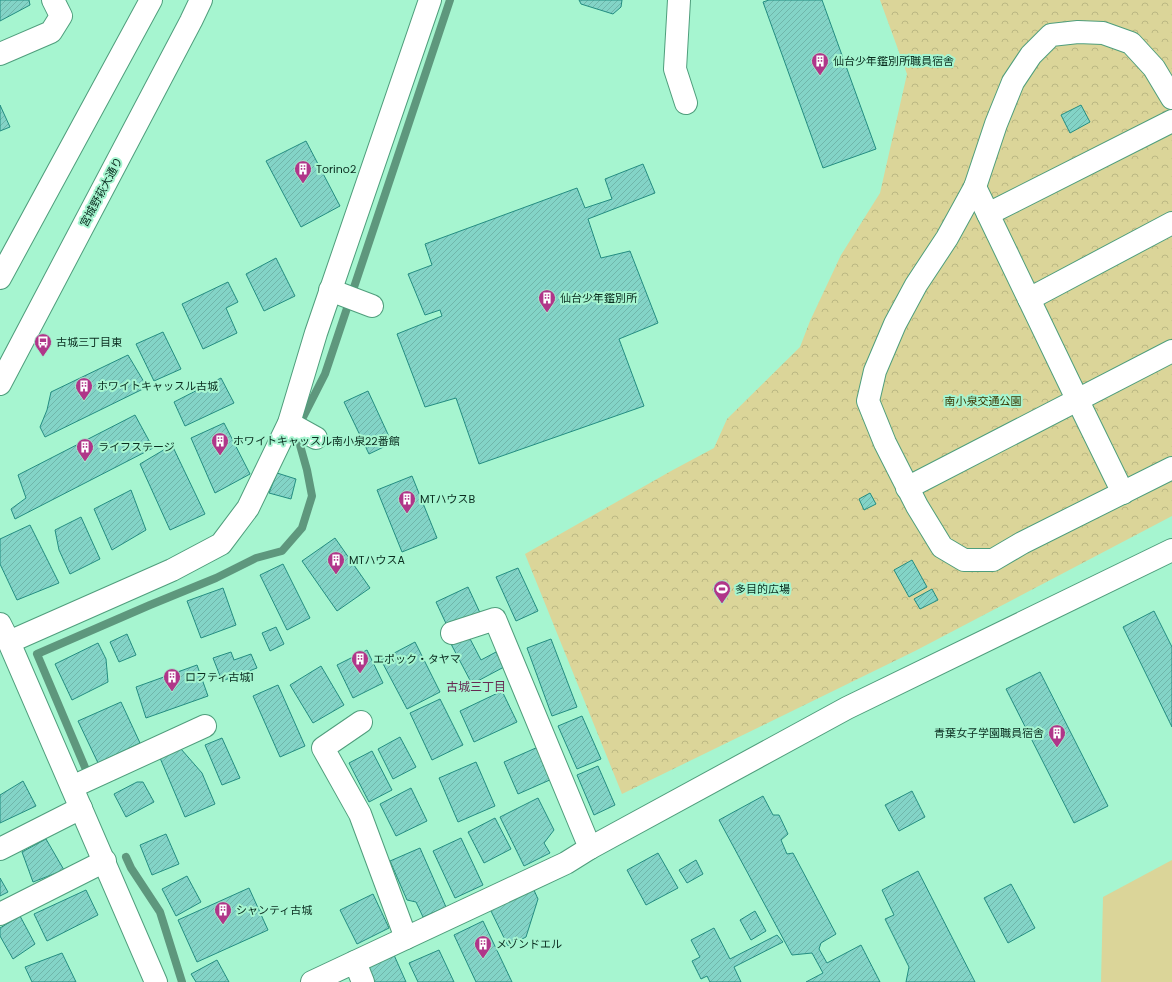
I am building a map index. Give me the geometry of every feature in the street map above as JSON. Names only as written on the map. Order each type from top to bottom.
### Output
[{"type":"street","points":[[0,54],[51,32],[61,16],[53,0]]},
{"type":"street","name":"宮城野萩大通り","points":[[0,384],[191,22],[201,0]]},
{"type":"street","points":[[191,22],[208,0]]},
{"type":"street","points":[[156,982],[105,861],[5,633],[172,570],[221,544],[248,508],[289,423],[330,290],[430,0]]},
{"type":"street","points":[[679,0],[675,69],[686,103]]},
{"type":"street","points":[[0,278],[150,1]]},
{"type":"street","points":[[1172,98],[1154,68],[1131,43],[1103,33],[1078,32],[1051,35],[1031,55],[1013,82],[996,124],[975,187],[947,238],[916,285],[895,324],[875,371],[868,401],[884,443],[907,488],[942,548],[964,560],[993,560],[1172,468]]},
{"type":"street","points":[[988,214],[1172,121]]},
{"type":"street","points":[[975,187],[1123,493]]},
{"type":"street","points":[[1029,299],[1172,223]]},
{"type":"street","points":[[330,290],[372,306]]},
{"type":"street","points":[[907,488],[1078,401],[1172,351]]},
{"type":"street","points":[[289,423],[316,438]]},
{"type":"street","points":[[312,982],[566,863],[590,848],[847,708],[1172,550]]},
{"type":"street","points":[[452,633],[495,619],[590,848]]},
{"type":"street","points":[[361,722],[322,748],[360,814],[406,938]]},
{"type":"street","points":[[72,787],[205,726]]},
{"type":"street","points":[[0,849],[81,808]]},
{"type":"street","points":[[0,914],[105,861]]},
{"type":"street","points":[[355,962],[363,982]]},
{"type":"green space","name":"南小泉交通公園","points":[[880,0],[1172,0],[1172,516],[915,651],[622,794],[525,554],[714,448],[727,419],[800,347],[810,321],[841,255],[880,193],[907,74]]},
{"type":"green space","points":[[1172,860],[1172,982],[1101,982],[1103,897]]},
{"type":"building","points":[[0,0],[29,0],[30,5],[0,21]]},
{"type":"building","points":[[579,0],[622,0],[621,7],[613,14],[581,4]]},
{"type":"building","name":"仙台少年鑑別所職員宿舎","points":[[769,0],[822,0],[876,149],[823,168],[763,2]]},
{"type":"building","points":[[0,105],[10,127],[0,131]]},
{"type":"building","points":[[1081,105],[1090,122],[1070,133],[1061,115]]},
{"type":"building","name":"Torino2","points":[[306,141],[340,206],[301,227],[266,161]]},
{"type":"building","name":"仙台少年鑑別所","points":[[643,164],[655,193],[588,219],[601,258],[630,251],[658,323],[619,339],[644,406],[479,464],[456,398],[425,407],[397,334],[442,316],[440,310],[425,315],[408,274],[432,265],[425,244],[577,188],[585,208],[612,199],[605,179]]},
{"type":"building","points":[[276,258],[295,296],[264,311],[246,274]]},
{"type":"building","points":[[228,282],[238,302],[226,308],[237,333],[203,349],[182,304]]},
{"type":"building","points":[[163,332],[181,369],[154,381],[136,344]]},
{"type":"building","name":"ホワイトキャッスル古城","points":[[128,355],[147,387],[45,437],[40,427],[47,410],[51,392]]},
{"type":"building","points":[[221,378],[234,403],[185,426],[174,402]]},
{"type":"building","points":[[368,391],[392,443],[369,454],[344,402]]},
{"type":"building","name":"ライフステージ","points":[[135,415],[153,448],[15,519],[11,509],[26,498],[18,475]]},
{"type":"building","name":"ホワイトキャッスル南小泉22番館","points":[[224,423],[250,474],[215,493],[191,438]]},
{"type":"building","points":[[172,445],[205,514],[170,530],[140,464]]},
{"type":"building","points":[[277,473],[296,479],[291,499],[269,493]]},
{"type":"building","name":"MTハウスB","points":[[412,476],[437,538],[402,552],[377,490]]},
{"type":"building","points":[[131,490],[146,530],[112,550],[94,509]]},
{"type":"building","points":[[870,493],[876,504],[864,510],[859,499]]},
{"type":"building","points":[[81,517],[100,559],[70,574],[59,550],[55,530]]},
{"type":"building","points":[[30,525],[59,583],[17,600],[0,564],[0,539]]},
{"type":"building","name":"MTハウスA","points":[[335,538],[370,588],[337,611],[302,561]]},
{"type":"building","points":[[912,560],[927,587],[909,597],[894,570]]},
{"type":"building","points":[[283,564],[310,618],[287,630],[260,575]]},
{"type":"building","points":[[518,568],[538,611],[516,621],[496,577]]},
{"type":"building","points":[[468,587],[481,615],[449,630],[436,602]]},
{"type":"building","points":[[223,588],[236,625],[201,638],[187,601]]},
{"type":"building","points":[[932,589],[938,600],[920,609],[914,599]]},
{"type":"building","points":[[1154,611],[1172,647],[1172,727],[1123,627]]},
{"type":"building","points":[[276,627],[284,644],[270,651],[262,633]]},
{"type":"building","points":[[127,634],[136,655],[119,662],[110,642]]},
{"type":"building","points":[[468,635],[481,660],[496,652],[504,667],[472,684],[451,644]]},
{"type":"building","points":[[551,639],[577,707],[552,716],[527,648]]},
{"type":"building","points":[[415,642],[440,692],[407,709],[381,660]]},
{"type":"building","points":[[98,643],[106,659],[108,682],[72,700],[55,664]]},
{"type":"building","name":"エポック・タヤマ","points":[[367,650],[383,683],[353,698],[337,665]]},
{"type":"building","points":[[231,652],[234,660],[251,654],[257,668],[222,681],[213,658]]},
{"type":"building","name":"ロフティ古城1","points":[[197,665],[208,696],[146,718],[136,687]]},
{"type":"building","points":[[321,666],[344,705],[313,723],[290,685]]},
{"type":"building","name":"青葉女子学園職員宿舎","points":[[1040,672],[1108,806],[1074,823],[1006,689]]},
{"type":"building","points":[[278,685],[305,746],[280,757],[253,696]]},
{"type":"building","points":[[502,691],[517,722],[474,742],[460,711]]},
{"type":"building","points":[[440,699],[463,745],[432,760],[410,713]]},
{"type":"building","points":[[121,702],[140,743],[98,763],[78,721]]},
{"type":"building","points":[[582,716],[601,759],[577,769],[558,726]]},
{"type":"building","points":[[400,737],[416,767],[393,779],[378,749]]},
{"type":"building","points":[[222,738],[240,778],[222,785],[205,745]]},
{"type":"building","points":[[538,747],[552,779],[518,794],[504,762]]},
{"type":"building","points":[[181,749],[202,773],[215,804],[185,817],[160,758]]},
{"type":"building","points":[[372,751],[392,790],[369,802],[349,763]]},
{"type":"building","points":[[476,762],[495,806],[458,822],[439,778]]},
{"type":"building","points":[[598,766],[615,805],[594,815],[577,775]]},
{"type":"building","points":[[23,781],[36,806],[0,823],[0,795]]},
{"type":"building","points":[[137,782],[143,782],[154,802],[126,817],[114,794]]},
{"type":"building","points":[[411,788],[427,821],[396,836],[380,804]]},
{"type":"building","points":[[912,791],[925,817],[899,831],[885,805]]},
{"type":"building","points":[[763,796],[773,815],[779,815],[788,834],[781,840],[787,854],[793,853],[836,934],[821,943],[819,949],[827,963],[861,945],[880,982],[806,982],[823,973],[812,953],[792,955],[719,820]]},
{"type":"building","points":[[538,798],[554,830],[544,843],[550,853],[524,866],[500,817]]},
{"type":"building","points":[[495,818],[511,849],[484,863],[468,832]]},
{"type":"building","points":[[166,834],[179,864],[152,875],[140,845]]},
{"type":"building","points":[[461,838],[483,885],[455,898],[433,851]]},
{"type":"building","points":[[46,839],[64,870],[33,882],[22,852]]},
{"type":"building","points":[[420,848],[446,907],[423,917],[416,902],[407,900],[390,861]]},
{"type":"building","points":[[658,853],[678,888],[646,905],[627,870]]},
{"type":"building","points":[[696,860],[703,874],[687,883],[679,870]]},
{"type":"building","points":[[918,871],[975,982],[906,982],[909,967],[885,919],[894,915],[882,890]]},
{"type":"building","points":[[187,876],[201,902],[176,916],[162,889]]},
{"type":"building","points":[[0,878],[8,892],[0,896]]},
{"type":"building","points":[[1011,884],[1035,928],[1008,943],[984,898]]},
{"type":"building","name":"シャンティ古城","points":[[249,888],[268,930],[197,962],[178,920]]},
{"type":"building","points":[[533,888],[538,899],[526,937],[508,946],[490,909]]},
{"type":"building","points":[[86,890],[98,915],[47,941],[34,914]]},
{"type":"building","points":[[373,894],[389,928],[357,944],[340,910]]},
{"type":"building","points":[[755,911],[766,931],[751,940],[740,920]]},
{"type":"building","points":[[20,916],[35,944],[13,959],[0,936],[0,928]]},
{"type":"building","name":"メゾンドエル","points":[[483,921],[512,982],[476,982],[454,935]]},
{"type":"building","points":[[714,928],[730,959],[777,935],[783,942],[734,967],[741,982],[710,982],[707,976],[701,979],[692,961],[700,957],[691,940]]},
{"type":"building","points":[[439,950],[454,982],[418,982],[409,963]]},
{"type":"building","points":[[62,953],[76,982],[32,982],[25,967]]},
{"type":"building","points":[[394,955],[406,982],[372,982],[366,968]]},
{"type":"building","points":[[217,960],[229,982],[196,982],[191,974]]},
{"type":"waterway","points":[[87,772],[37,654],[216,578],[256,558],[282,551],[302,528],[312,496],[307,470],[296,431],[325,374],[450,0]]},
{"type":"waterway","points":[[126,857],[131,868],[160,912],[182,982]]},
{"type":"place","name":"仙台少年鑑別所職員宿舎","points":[[820,76]]},
{"type":"place","name":"Torino2","points":[[303,184]]},
{"type":"place","name":"仙台少年鑑別所","points":[[547,313]]},
{"type":"place","name":"古城三丁目東","points":[[43,357]]},
{"type":"place","name":"ホワイトキャッスル古城","points":[[84,401]]},
{"type":"place","name":"ホワイトキャッスル南小泉22番館","points":[[220,456]]},
{"type":"place","name":"ライフステージ","points":[[85,462]]},
{"type":"place","name":"MTハウスB","points":[[407,514]]},
{"type":"place","name":"MTハウスA","points":[[336,575]]},
{"type":"place","name":"多目的広場","points":[[722,604]]},
{"type":"place","name":"エポック・タヤマ","points":[[360,674]]},
{"type":"place","name":"ロフティ古城1","points":[[172,692]]},
{"type":"place","name":"青葉女子学園職員宿舎","points":[[1057,748]]},
{"type":"place","name":"シャンティ古城","points":[[223,925]]},
{"type":"place","name":"メゾンドエル","points":[[483,959]]},
{"type":"district","name":"古城三丁目","points":[[476,687]]}]
